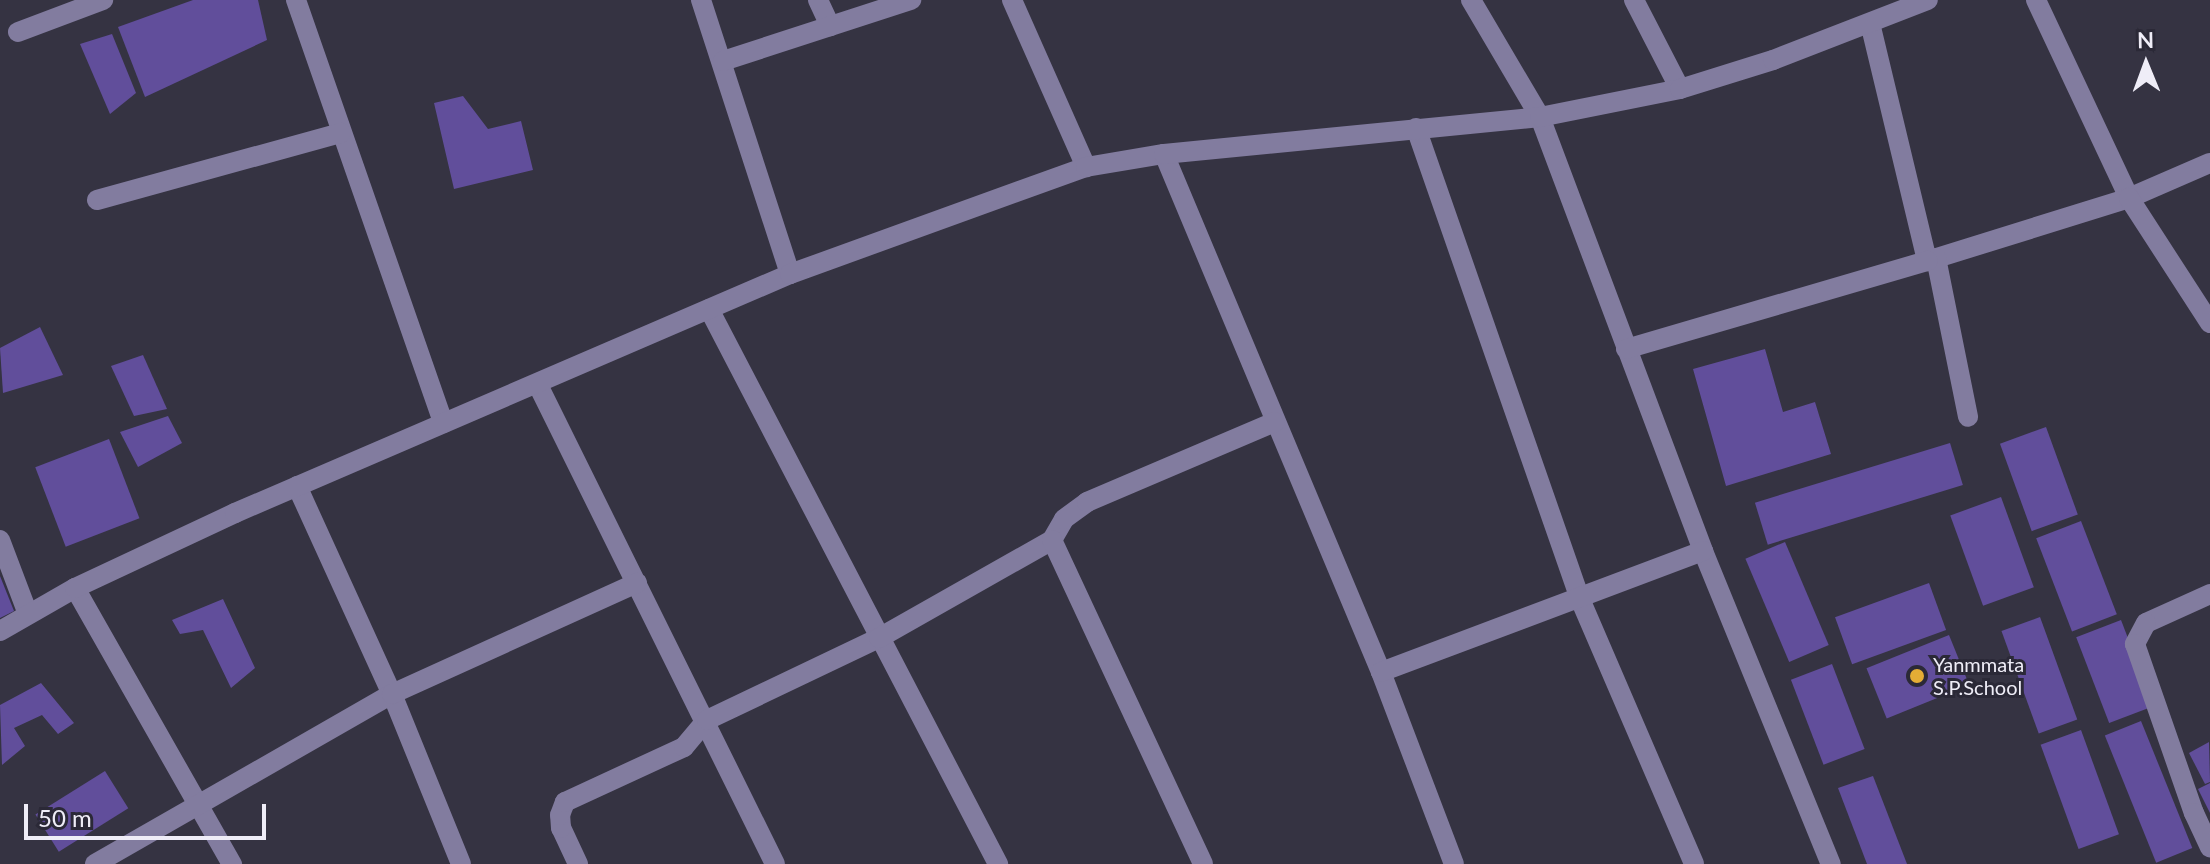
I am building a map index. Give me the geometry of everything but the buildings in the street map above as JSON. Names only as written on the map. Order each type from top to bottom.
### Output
[{"type":"street","points":[[18,32],[103,0]]},
{"type":"street","points":[[296,0],[443,423]]},
{"type":"street","points":[[701,0],[790,274]]},
{"type":"street","points":[[818,0],[830,26]]},
{"type":"street","points":[[723,61],[911,0]]},
{"type":"street","points":[[1012,0],[1086,167]]},
{"type":"street","points":[[1471,0],[1540,117],[1703,551],[1831,864]]},
{"type":"street","points":[[1634,0],[1680,89]]},
{"type":"street","points":[[0,631],[75,588],[297,486],[538,385],[790,274],[1086,167],[1164,154],[1540,117],[1680,89],[1773,60],[1928,0]]},
{"type":"street","points":[[2036,0],[2129,198],[2210,323]]},
{"type":"street","points":[[1870,23],[1932,259],[1968,417]]},
{"type":"street","points":[[1416,128],[1580,599],[1694,864]]},
{"type":"street","points":[[97,200],[341,133]]},
{"type":"street","points":[[1164,154],[1381,672],[1454,864]]},
{"type":"street","points":[[1626,349],[2129,198],[2210,163]]},
{"type":"street","points":[[709,309],[998,864]]},
{"type":"street","points":[[538,385],[707,720],[775,864]]},
{"type":"street","points":[[578,864],[561,828],[560,815],[565,802],[684,747],[707,720],[879,638],[1052,540],[1064,519],[1087,502],[1275,422]]},
{"type":"street","points":[[297,486],[392,694],[461,864]]},
{"type":"street","points":[[0,540],[28,614]]},
{"type":"street","points":[[1052,540],[1203,864]]},
{"type":"street","points":[[1381,672],[1703,551]]},
{"type":"street","points":[[95,864],[392,694],[637,583]]},
{"type":"street","points":[[75,588],[232,864]]},
{"type":"street","points":[[2210,594],[2146,623],[2135,644],[2194,813],[2210,848]]},
{"type":"place","name":"Yanmmata S.P.School","points":[[1917,676]]}]
